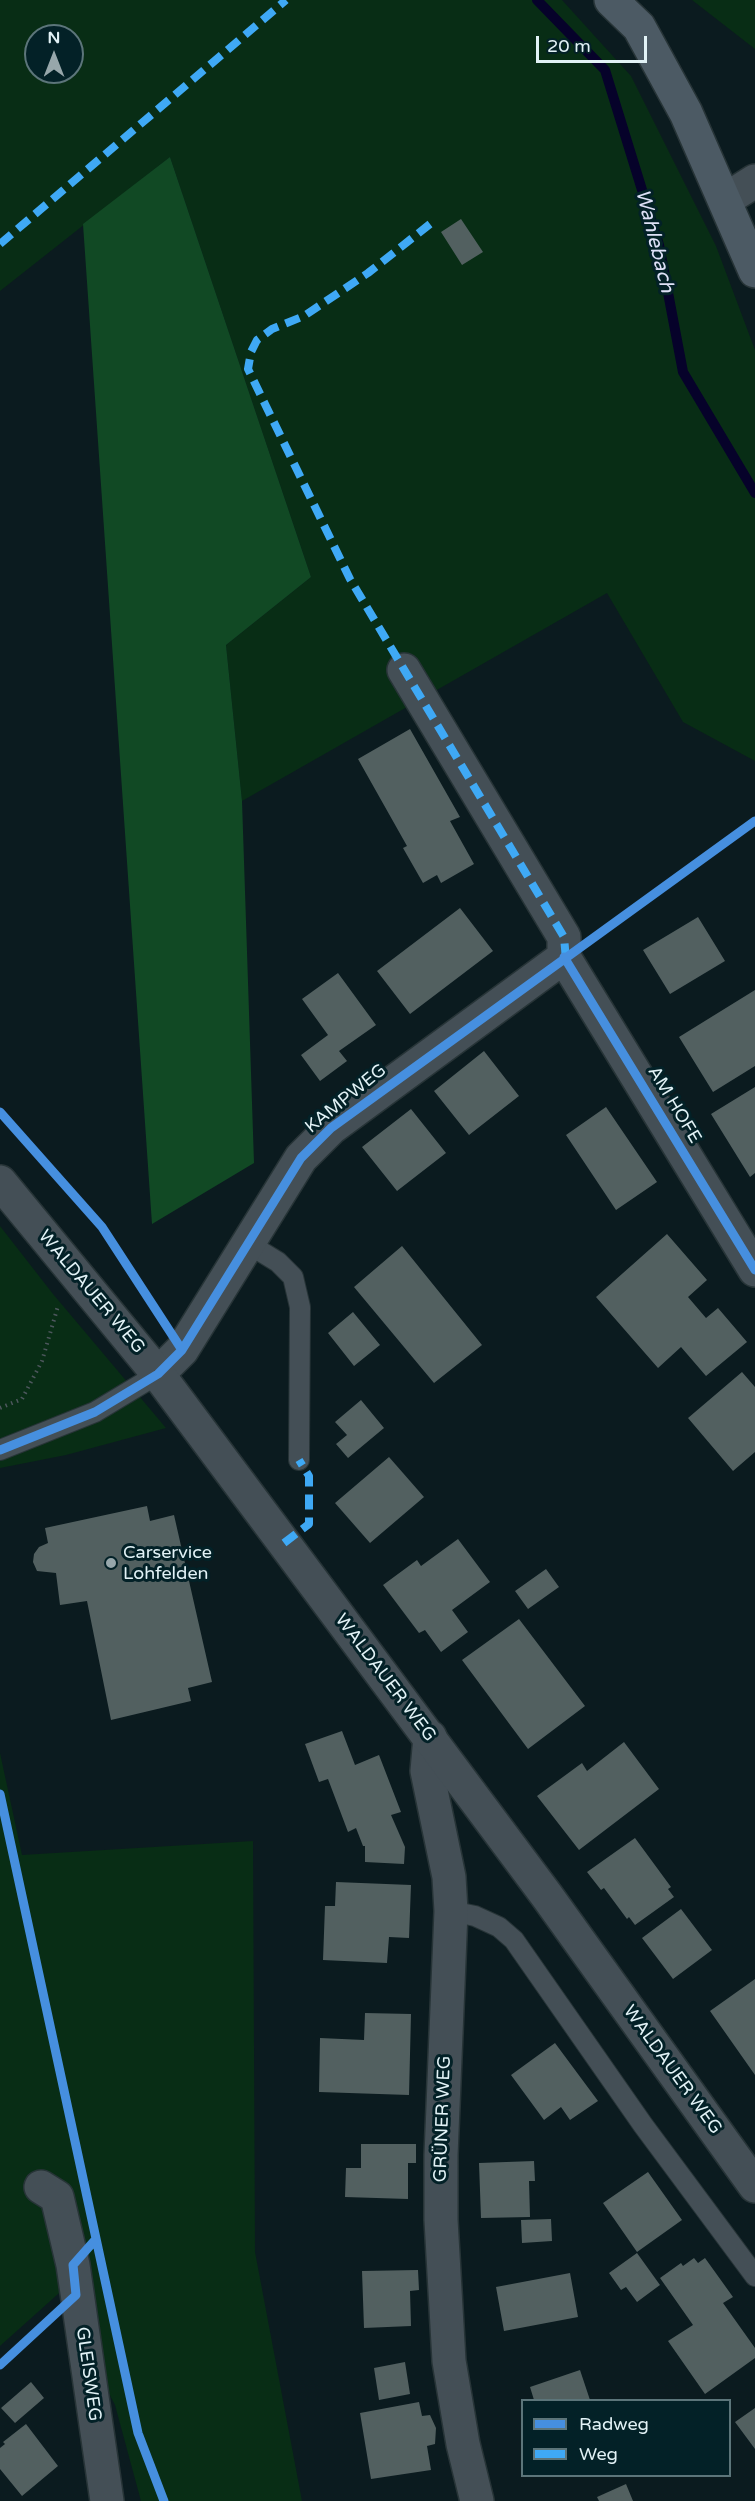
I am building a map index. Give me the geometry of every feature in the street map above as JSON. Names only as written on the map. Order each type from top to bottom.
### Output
[{"type":"main road","points":[[612,0],[639,27],[686,113],[755,271]]},
{"type":"street","points":[[724,200],[755,181]]},
{"type":"street","name":"AM HOFE","points":[[404,670],[564,937],[564,957],[755,1270]]},
{"type":"street","name":"KAMPWEG","points":[[158,1374],[182,1350],[301,1158],[331,1128],[564,957]]},
{"type":"street","name":"WALDAUER WEG","points":[[0,1182],[158,1374],[430,1737],[755,2186]]},
{"type":"street","name":"GRÜNER WEG","points":[[430,1737],[427,1771],[449,1877],[451,1911],[441,2155],[441,2220],[449,2361],[463,2444],[477,2501]]},
{"type":"street","name":"GLEISWEG","points":[[41,2187],[57,2197],[73,2265],[107,2501]]},
{"type":"lane","points":[[247,1243],[278,1262],[293,1277],[300,1307],[299,1460]]},
{"type":"lane","points":[[0,1450],[95,1412],[158,1374]]},
{"type":"lane","points":[[451,1911],[475,1916],[499,1927],[514,1940],[650,2134],[755,2276]]},
{"type":"path","points":[[0,1112],[102,1227],[182,1350]]},
{"type":"path","points":[[0,1408],[22,1400],[42,1361],[56,1308],[87,1287],[121,1259]]},
{"type":"green space","points":[[0,0],[562,0],[631,76],[716,246],[755,350],[755,761],[683,722],[607,593],[242,801],[226,645],[311,577],[170,157],[0,291]]},
{"type":"green space","points":[[692,0],[755,0],[755,49]]},
{"type":"green space","points":[[170,157],[311,577],[226,645],[242,801],[254,1163],[152,1224],[83,224]]},
{"type":"green space","points":[[0,1226],[53,1294],[166,1428],[66,1455],[0,1468]]},
{"type":"green space","points":[[0,1753],[22,1855],[253,1841],[255,2252],[302,2501],[141,2501],[115,2405],[73,2324],[67,2286],[0,2346]]},
{"type":"building","points":[[461,219],[483,252],[462,265],[441,232]]},
{"type":"building","points":[[410,729],[460,817],[450,821],[474,864],[441,883],[437,875],[423,883],[403,848],[407,846],[358,759]]},
{"type":"building","points":[[460,908],[493,951],[410,1014],[377,971]]},
{"type":"building","points":[[698,917],[725,961],[670,994],[643,950]]},
{"type":"building","points":[[338,973],[376,1025],[339,1051],[347,1061],[320,1081],[301,1055],[328,1035],[302,999]]},
{"type":"building","points":[[755,990],[755,1066],[713,1092],[679,1037]]},
{"type":"building","points":[[484,1051],[519,1096],[469,1135],[434,1091]]},
{"type":"building","points":[[755,1087],[755,1173],[750,1177],[711,1114]]},
{"type":"building","points":[[606,1107],[657,1182],[616,1210],[566,1135]]},
{"type":"building","points":[[411,1109],[446,1153],[397,1191],[362,1147]]},
{"type":"building","points":[[667,1234],[707,1280],[688,1297],[706,1318],[718,1308],[747,1342],[706,1376],[681,1347],[658,1368],[596,1297]]},
{"type":"building","points":[[402,1246],[482,1345],[434,1383],[354,1287]]},
{"type":"building","points":[[353,1312],[380,1345],[354,1366],[328,1333]]},
{"type":"building","points":[[742,1372],[755,1387],[755,1452],[733,1471],[688,1418]]},
{"type":"building","points":[[361,1400],[384,1428],[348,1458],[336,1444],[347,1435],[335,1422]]},
{"type":"building","points":[[389,1457],[424,1497],[370,1543],[335,1503]]},
{"type":"building","points":[[147,1506],[150,1521],[174,1515],[212,1682],[188,1688],[191,1701],[111,1720],[87,1601],[60,1605],[56,1573],[37,1571],[33,1562],[34,1554],[39,1547],[48,1543],[45,1528]]},
{"type":"building","points":[[458,1539],[490,1582],[452,1610],[468,1632],[441,1652],[425,1630],[419,1633],[383,1585],[417,1560],[421,1566]]},
{"type":"building","points":[[546,1569],[559,1587],[528,1609],[515,1591]]},
{"type":"building","points":[[519,1619],[585,1706],[528,1749],[462,1660]]},
{"type":"building","points":[[342,1731],[355,1765],[379,1755],[401,1812],[391,1815],[405,1847],[404,1864],[365,1862],[365,1846],[356,1828],[348,1832],[328,1779],[319,1782],[305,1744]]},
{"type":"building","points":[[624,1742],[659,1789],[579,1850],[537,1796],[582,1763],[587,1771]]},
{"type":"building","points":[[635,1838],[671,1887],[668,1889],[674,1897],[635,1925],[629,1917],[627,1919],[604,1888],[601,1890],[587,1872]]},
{"type":"building","points":[[336,1882],[411,1885],[409,1938],[389,1937],[387,1963],[323,1960],[325,1906],[335,1906]]},
{"type":"building","points":[[681,1909],[712,1950],[673,1979],[642,1938]]},
{"type":"building","points":[[755,1979],[755,2075],[710,2011]]},
{"type":"building","points":[[365,2013],[411,2014],[409,2095],[319,2092],[320,2038],[364,2040]]},
{"type":"building","points":[[555,2043],[598,2101],[570,2120],[561,2107],[544,2120],[511,2075]]},
{"type":"building","points":[[361,2144],[416,2144],[416,2163],[408,2163],[408,2199],[345,2197],[346,2168],[361,2168]]},
{"type":"building","points":[[534,2161],[535,2181],[529,2181],[530,2217],[481,2218],[479,2163]]},
{"type":"building","points":[[648,2172],[682,2220],[637,2252],[603,2203]]},
{"type":"building","points":[[551,2219],[552,2241],[522,2243],[521,2220]]},
{"type":"building","points":[[637,2253],[660,2285],[637,2302],[626,2287],[621,2290],[609,2273]]},
{"type":"building","points":[[694,2258],[698,2263],[705,2258],[733,2297],[723,2303],[755,2348],[755,2358],[705,2394],[668,2341],[693,2325],[660,2278],[681,2263],[683,2266]]},
{"type":"building","points":[[418,2270],[419,2290],[410,2291],[411,2326],[364,2328],[362,2271]]},
{"type":"building","points":[[570,2273],[578,2317],[504,2331],[496,2287]]},
{"type":"building","points":[[405,2362],[410,2394],[379,2400],[374,2368]]},
{"type":"building","points":[[580,2370],[590,2399],[534,2399],[530,2387]]},
{"type":"building","points":[[31,2382],[44,2398],[15,2423],[1,2408]]},
{"type":"building","points":[[419,2402],[422,2416],[430,2415],[436,2428],[435,2444],[427,2446],[431,2470],[371,2479],[360,2413]]},
{"type":"building","points":[[755,2408],[755,2449],[735,2422]]},
{"type":"building","points":[[26,2424],[58,2466],[22,2496],[0,2469],[0,2448],[5,2444],[3,2442]]},
{"type":"building","points":[[626,2484],[633,2501],[599,2501],[597,2497]]},
{"type":"waterway","name":"Wahlebach","points":[[537,0],[605,70],[659,245],[683,372],[755,493]]},
{"type":"marked path","points":[[0,244],[286,0]]},
{"type":"marked path","points":[[430,224],[368,273],[304,316],[272,329],[257,340],[251,352],[248,369],[350,579],[564,937],[566,960]]},
{"type":"marked path","points":[[284,1543],[309,1524],[309,1476],[299,1460]]},
{"type":"cycle path","points":[[0,1450],[95,1412],[158,1374],[182,1350],[301,1158],[331,1128],[755,821]]},
{"type":"cycle path","points":[[564,957],[755,1270]]},
{"type":"cycle path","points":[[0,1112],[102,1227],[182,1350]]},
{"type":"cycle path","points":[[0,1794],[138,2433],[164,2501]]},
{"type":"cycle path","points":[[0,2365],[76,2295],[73,2265],[96,2239]]},
{"type":"place","name":"Carservice Lohfelden","points":[[111,1563]]}]
